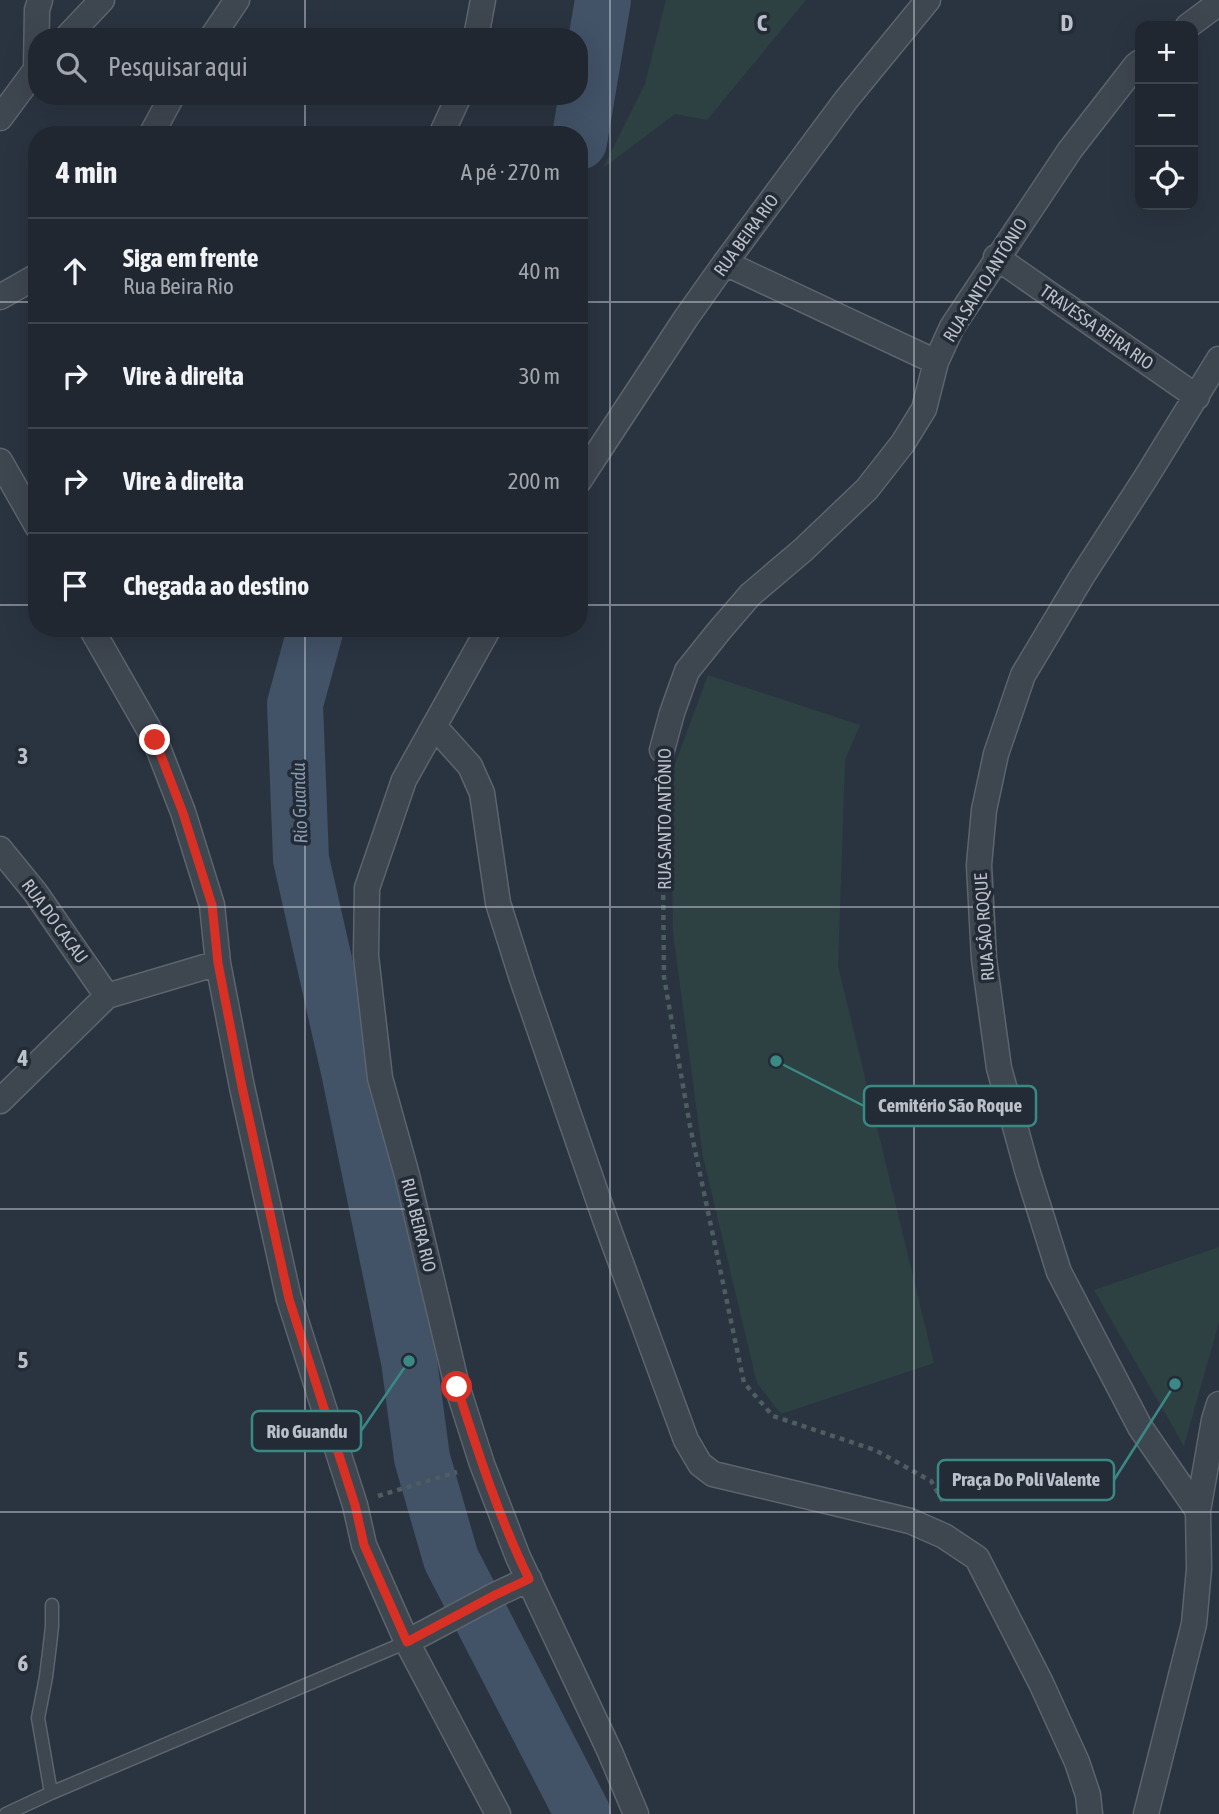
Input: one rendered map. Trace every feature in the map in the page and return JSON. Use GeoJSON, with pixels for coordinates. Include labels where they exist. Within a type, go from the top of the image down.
{"type":"FeatureCollection","features":[{"type":"Feature","properties":{"kind":"street"},"geometry":{"type":"LineString","coordinates":[[37,28],[40,0]]}},
{"type":"Feature","properties":{"kind":"street"},"geometry":{"type":"LineString","coordinates":[[76,28],[102,0]]}},
{"type":"Feature","properties":{"kind":"street"},"geometry":{"type":"LineString","coordinates":[[218,28],[237,0]]}},
{"type":"Feature","properties":{"kind":"street"},"geometry":{"type":"LineString","coordinates":[[478,28],[483,0]]}},
{"type":"Feature","properties":{"kind":"street","name":"RUA BEIRA RIO"},"geometry":{"type":"LineString","coordinates":[[588,467],[724,263],[846,100],[928,0]]}},
{"type":"Feature","properties":{"kind":"street"},"geometry":{"type":"LineString","coordinates":[[1195,21],[1219,3]]}},
{"type":"Feature","properties":{"kind":"street","name":"RUA SANTO ANTÔNIO"},"geometry":{"type":"LineString","coordinates":[[662,750],[687,671],[750,595],[803,550],[867,489],[903,443],[924,409],[936,362],[952,327],[1070,149],[1135,66]]}},
{"type":"Feature","properties":{"kind":"street"},"geometry":{"type":"LineString","coordinates":[[0,118],[28,80]]}},
{"type":"Feature","properties":{"kind":"street"},"geometry":{"type":"LineString","coordinates":[[156,126],[167,105]]}},
{"type":"Feature","properties":{"kind":"street"},"geometry":{"type":"LineString","coordinates":[[445,126],[456,105]]}},
{"type":"Feature","properties":{"kind":"street","name":"TRAVESSA BEIRA RIO"},"geometry":{"type":"LineString","coordinates":[[996,257],[1197,397]]}},
{"type":"Feature","properties":{"kind":"street"},"geometry":{"type":"LineString","coordinates":[[724,263],[936,362]]}},
{"type":"Feature","properties":{"kind":"street"},"geometry":{"type":"LineString","coordinates":[[0,297],[28,281]]}},
{"type":"Feature","properties":{"kind":"street","name":"RUA SÂO ROQUE"},"geometry":{"type":"LineString","coordinates":[[1198,1511],[1140,1427],[1059,1272],[999,1068],[984,960],[979,865],[984,810],[996,754],[1023,675],[1219,359]]}},
{"type":"Feature","properties":{"kind":"street"},"geometry":{"type":"LineString","coordinates":[[0,461],[28,510]]}},
{"type":"Feature","properties":{"kind":"street"},"geometry":{"type":"LineString","coordinates":[[96,637],[155,740],[183,813],[212,905],[218,963],[242,1087],[289,1299],[355,1505],[364,1545],[417,1637],[498,1814]]}},
{"type":"Feature","properties":{"kind":"street","name":"RUA BEIRA RIO"},"geometry":{"type":"LineString","coordinates":[[484,637],[404,780],[367,888],[366,956],[380,1078],[407,1175],[457,1387],[482,1464],[518,1557],[611,1752],[636,1814]]}},
{"type":"Feature","properties":{"kind":"street"},"geometry":{"type":"LineString","coordinates":[[434,726],[470,766],[482,793],[498,903],[523,982],[686,1440],[700,1464],[713,1474],[910,1521],[944,1535],[977,1558],[1041,1682],[1077,1762],[1088,1795],[1090,1814]]}},
{"type":"Feature","properties":{"kind":"street","name":"RUA DO CACAU"},"geometry":{"type":"LineString","coordinates":[[0,849],[35,892],[107,996]]}},
{"type":"Feature","properties":{"kind":"street"},"geometry":{"type":"LineString","coordinates":[[0,1101],[107,996],[218,963]]}},
{"type":"Feature","properties":{"kind":"street"},"geometry":{"type":"LineString","coordinates":[[1146,1814],[1209,1570],[1198,1511],[1219,1404]]}},
{"type":"Feature","properties":{"kind":"street"},"geometry":{"type":"LineString","coordinates":[[417,1637],[529,1579]]}},
{"type":"Feature","properties":{"kind":"lane"},"geometry":{"type":"LineString","coordinates":[[51,1793],[38,1718],[46,1677],[52,1605]]}},
{"type":"Feature","properties":{"kind":"lane"},"geometry":{"type":"LineString","coordinates":[[6,1814],[417,1637]]}},
{"type":"Feature","properties":{"kind":"path","name":"RUA SANTO ANTÔNIO"},"geometry":{"type":"LineString","coordinates":[[662,750],[664,977],[690,1126],[744,1383],[773,1416],[875,1450],[930,1481],[951,1514]]}},
{"type":"Feature","properties":{"kind":"path"},"geometry":{"type":"LineString","coordinates":[[376,1497],[437,1478]]}},
{"type":"Feature","properties":{"kind":"green space"},"geometry":{"type":"Polygon","coordinates":[[[666,0],[806,0],[707,120],[675,114],[603,168],[645,84],[666,0]]]}},
{"type":"Feature","properties":{"kind":"green space"},"geometry":{"type":"Polygon","coordinates":[[[708,675],[860,725],[845,760],[838,966],[934,1363],[781,1414],[757,1383],[703,1157],[673,933],[671,775],[708,675]]]}},
{"type":"Feature","properties":{"kind":"green space"},"geometry":{"type":"Polygon","coordinates":[[[1219,1247],[1219,1322],[1184,1446],[1094,1290],[1219,1247]]]}},
{"type":"Feature","properties":{"kind":"waterway","name":"Rio Guandu"},"geometry":{"type":"LineString","coordinates":[[588,89],[603,0]]}},
{"type":"Feature","properties":{"kind":"waterway","name":"Rio Guandu"},"geometry":{"type":"LineString","coordinates":[[582,126],[585,105]]}},
{"type":"Feature","properties":{"kind":"waterway","name":"Rio Guandu"},"geometry":{"type":"LineString","coordinates":[[314,637],[295,704],[301,859],[349,1071],[409,1361],[422,1458],[451,1559],[583,1814]]}},
{"type":"Feature","properties":{"kind":"place","name":"Cemitério São Roque"},"geometry":{"type":"Point","coordinates":[776,1061]}},
{"type":"Feature","properties":{"kind":"place","name":"Rio Guandu"},"geometry":{"type":"Point","coordinates":[409,1361]}},
{"type":"Feature","properties":{"kind":"place","name":"Praça Do Poli Valente"},"geometry":{"type":"Point","coordinates":[1175,1384]}},
{"type":"Feature","properties":{"kind":"route"},"geometry":{"type":"LineString","coordinates":[[155,740],[183,813],[212,905],[218,963],[242,1087],[289,1299],[355,1505],[364,1545],[407,1642],[529,1579],[482,1464],[457,1387]]}}]}
